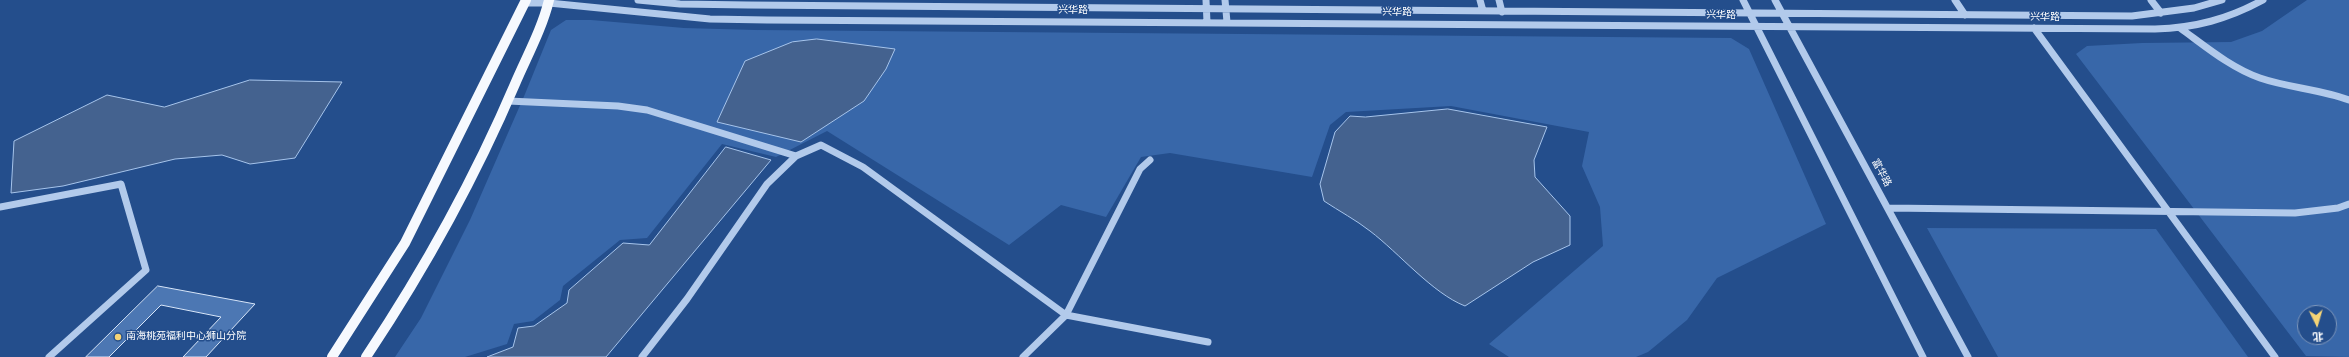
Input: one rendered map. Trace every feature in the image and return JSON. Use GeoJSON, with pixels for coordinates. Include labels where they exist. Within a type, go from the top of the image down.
{"type":"FeatureCollection","features":[{"type":"Feature","properties":{"kind":"main road"},"geometry":{"type":"LineString","coordinates":[[366,357],[400,307],[458,206],[508,101],[549,1]]}},
{"type":"Feature","properties":{"kind":"main road"},"geometry":{"type":"LineString","coordinates":[[332,357],[405,243],[526,2]]}},
{"type":"Feature","properties":{"kind":"street","name":"兴华路"},"geometry":{"type":"LineString","coordinates":[[638,0],[680,4],[748,6],[1206,7],[1502,12],[2132,16],[2161,13],[2222,0]]}},
{"type":"Feature","properties":{"kind":"street"},"geometry":{"type":"LineString","coordinates":[[1206,0],[1207,22]]}},
{"type":"Feature","properties":{"kind":"street"},"geometry":{"type":"LineString","coordinates":[[1225,0],[1227,22]]}},
{"type":"Feature","properties":{"kind":"street"},"geometry":{"type":"LineString","coordinates":[[1480,0],[1483,11]]}},
{"type":"Feature","properties":{"kind":"street"},"geometry":{"type":"LineString","coordinates":[[1499,0],[1502,12]]}},
{"type":"Feature","properties":{"kind":"street"},"geometry":{"type":"LineString","coordinates":[[1742,0],[1923,357]]}},
{"type":"Feature","properties":{"kind":"street","name":"富华路"},"geometry":{"type":"LineString","coordinates":[[1775,0],[1968,357]]}},
{"type":"Feature","properties":{"kind":"street"},"geometry":{"type":"LineString","coordinates":[[1955,0],[1965,15]]}},
{"type":"Feature","properties":{"kind":"street"},"geometry":{"type":"LineString","coordinates":[[2150,0],[2161,13]]}},
{"type":"Feature","properties":{"kind":"street","name":"兴华路"},"geometry":{"type":"LineString","coordinates":[[526,2],[549,1],[710,19],[2180,28],[2221,21],[2237,15],[2263,0]]}},
{"type":"Feature","properties":{"kind":"street"},"geometry":{"type":"LineString","coordinates":[[2034,28],[2276,357]]}},
{"type":"Feature","properties":{"kind":"street"},"geometry":{"type":"LineString","coordinates":[[2180,28],[2215,54],[2260,78],[2330,93],[2349,100]]}},
{"type":"Feature","properties":{"kind":"street"},"geometry":{"type":"LineString","coordinates":[[508,101],[618,106],[646,110],[796,156]]}},
{"type":"Feature","properties":{"kind":"street"},"geometry":{"type":"LineString","coordinates":[[642,357],[687,299],[767,184],[796,156],[821,145],[863,167],[1066,315],[1208,342]]}},
{"type":"Feature","properties":{"kind":"street"},"geometry":{"type":"LineString","coordinates":[[1023,357],[1066,315],[1140,169],[1150,160]]}},
{"type":"Feature","properties":{"kind":"street"},"geometry":{"type":"LineString","coordinates":[[0,207],[121,184],[146,270],[49,357]]}},
{"type":"Feature","properties":{"kind":"street"},"geometry":{"type":"LineString","coordinates":[[1888,208],[2296,213],[2338,208],[2349,204]]}},
{"type":"Feature","properties":{"kind":"shaded area"},"geometry":{"type":"Polygon","coordinates":[[[2307,0],[2349,0],[2349,357],[2306,356],[2298,345],[2337,345],[2337,305],[2297,305],[2297,344],[2076,54],[2087,46],[2142,43],[2231,42],[2262,31],[2307,0]]]}},
{"type":"Feature","properties":{"kind":"shaded area"},"geometry":{"type":"Polygon","coordinates":[[[566,20],[591,20],[684,28],[755,30],[1731,38],[1749,49],[1826,224],[1717,278],[1687,320],[1648,352],[1636,357],[1509,357],[1489,344],[1603,246],[1600,207],[1582,166],[1589,132],[1451,106],[1346,112],[1330,125],[1312,177],[1170,153],[1141,157],[1106,217],[1061,205],[1009,245],[827,131],[776,157],[722,144],[647,238],[620,240],[563,286],[560,300],[533,321],[514,324],[507,344],[465,357],[395,357],[421,318],[470,220],[551,30],[566,20]]]}},
{"type":"Feature","properties":{"kind":"shaded area"},"geometry":{"type":"Polygon","coordinates":[[[817,39],[895,49],[886,69],[864,101],[801,142],[717,122],[745,61],[792,42],[817,39]]]}},
{"type":"Feature","properties":{"kind":"shaded area"},"geometry":{"type":"Polygon","coordinates":[[[250,80],[342,82],[295,158],[250,164],[222,155],[175,159],[63,186],[11,193],[14,141],[107,95],[164,107],[250,80]]]}},
{"type":"Feature","properties":{"kind":"shaded area"},"geometry":{"type":"Polygon","coordinates":[[[1448,109],[1547,127],[1534,160],[1535,177],[1570,216],[1570,245],[1533,262],[1465,306],[1440,292],[1365,227],[1324,201],[1320,184],[1335,132],[1350,116],[1365,117],[1448,109]]]}},
{"type":"Feature","properties":{"kind":"shaded area"},"geometry":{"type":"Polygon","coordinates":[[[726,147],[771,160],[606,357],[487,357],[513,347],[518,328],[534,326],[567,303],[569,290],[623,243],[649,245],[726,147]]]}},
{"type":"Feature","properties":{"kind":"shaded area"},"geometry":{"type":"Polygon","coordinates":[[[1927,228],[2156,229],[2248,357],[1998,357],[1927,228]]]}},
{"type":"Feature","properties":{"kind":"building","name":"南海桃苑福利中心狮山分院"},"geometry":{"type":"Polygon","coordinates":[[[158,286],[255,304],[206,357],[183,357],[221,317],[161,305],[109,357],[86,357],[158,286]]]}},
{"type":"Feature","properties":{"kind":"place","name":"南海桃苑福利中心狮山分院"},"geometry":{"type":"Point","coordinates":[118,337]}}]}
